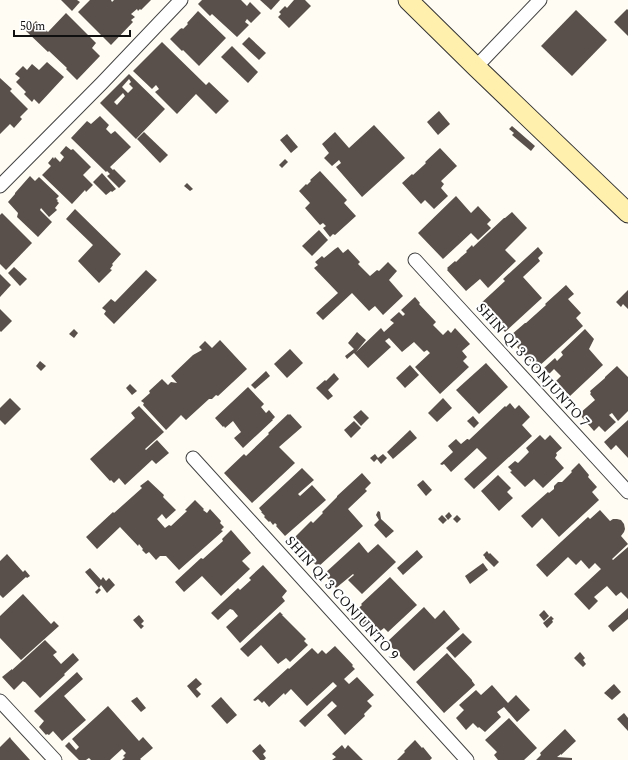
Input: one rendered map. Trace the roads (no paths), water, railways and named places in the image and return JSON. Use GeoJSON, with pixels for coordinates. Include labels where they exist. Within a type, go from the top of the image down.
{"type":"FeatureCollection","features":[{"type":"Feature","properties":{"kind":"street"},"geometry":{"type":"LineString","coordinates":[[0,186],[102,83],[181,0]]}},
{"type":"Feature","properties":{"kind":"street"},"geometry":{"type":"LineString","coordinates":[[408,0],[628,213]]}},
{"type":"Feature","properties":{"kind":"street"},"geometry":{"type":"LineString","coordinates":[[476,67],[540,0]]}},
{"type":"Feature","properties":{"kind":"street","name":"SHIN QI 3 CONJUNTO 7"},"geometry":{"type":"LineString","coordinates":[[415,260],[628,492]]}},
{"type":"Feature","properties":{"kind":"street","name":"SHIN QI 3 CONJUNTO 9"},"geometry":{"type":"LineString","coordinates":[[193,458],[467,760]]}},
{"type":"Feature","properties":{"kind":"street"},"geometry":{"type":"LineString","coordinates":[[0,701],[55,760]]}}]}
